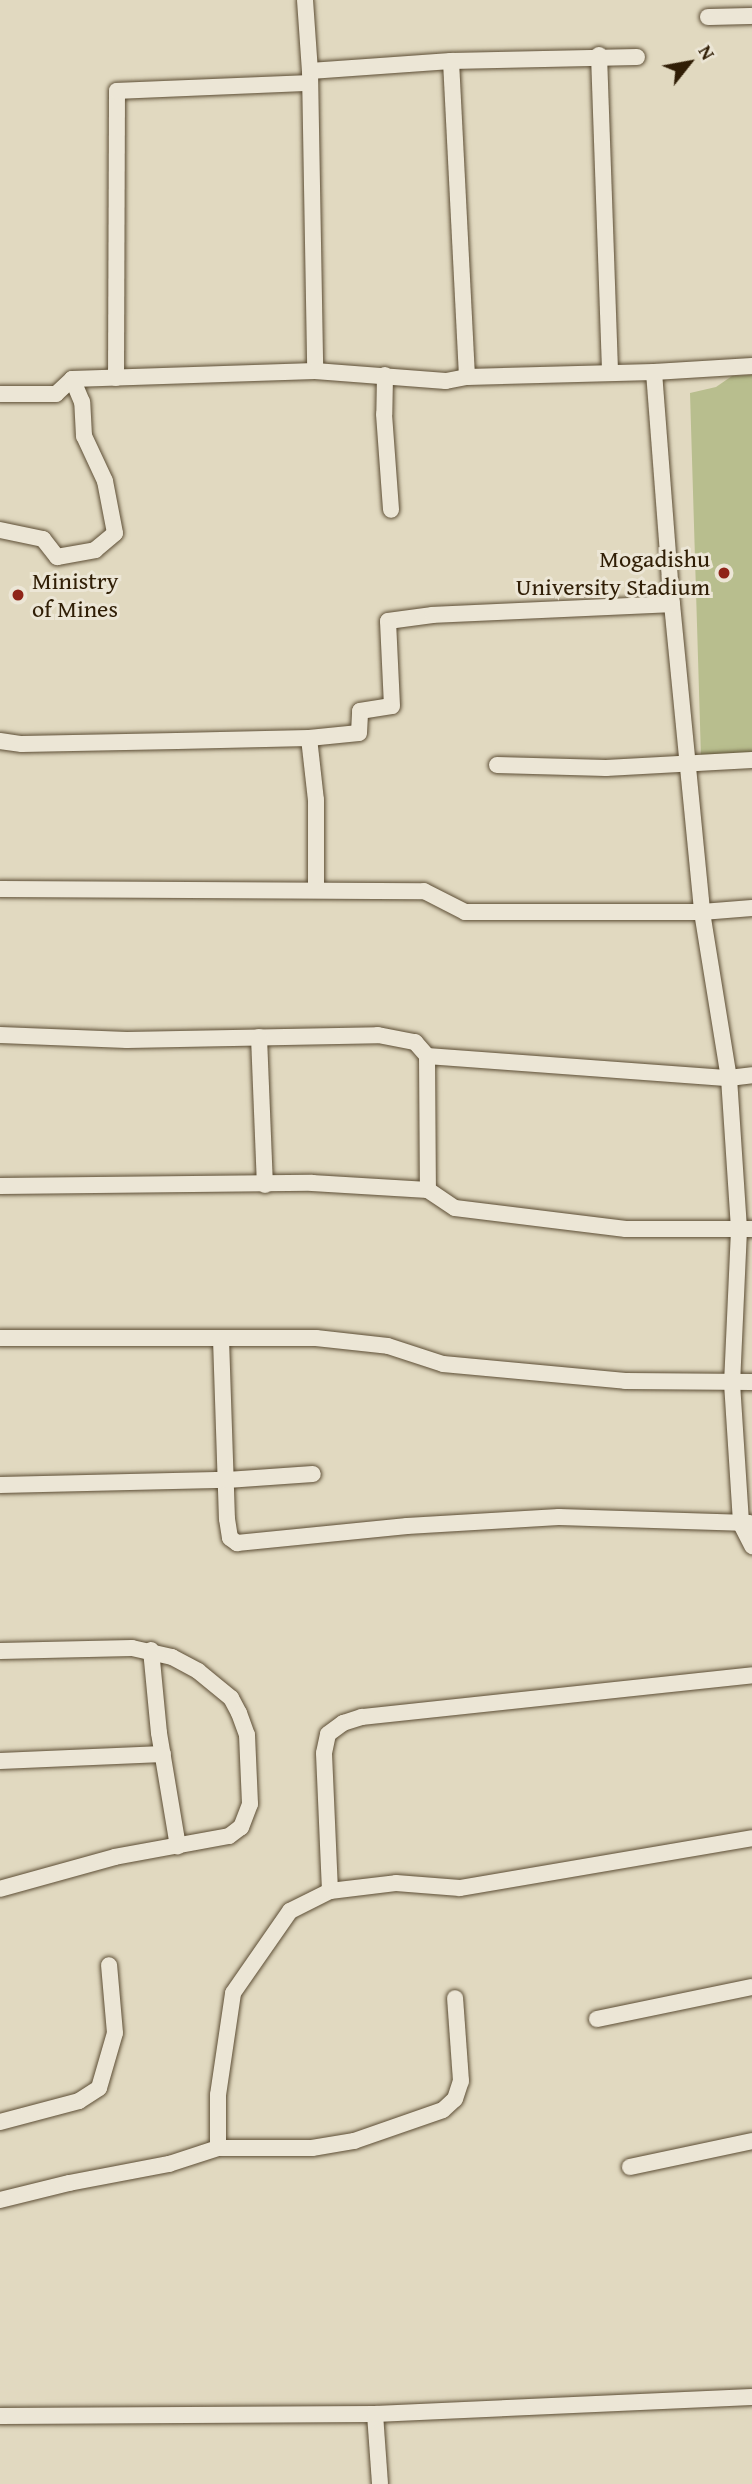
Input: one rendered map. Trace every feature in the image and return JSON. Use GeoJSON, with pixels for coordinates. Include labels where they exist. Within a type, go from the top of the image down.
{"type":"FeatureCollection","features":[{"type":"Feature","properties":{"kind":"street"},"geometry":{"type":"LineString","coordinates":[[305,0],[315,371]]}},
{"type":"Feature","properties":{"kind":"street"},"geometry":{"type":"LineString","coordinates":[[708,17],[752,16]]}},
{"type":"Feature","properties":{"kind":"street"},"geometry":{"type":"LineString","coordinates":[[116,378],[117,91],[309,77],[451,61],[599,55],[637,57]]}},
{"type":"Feature","properties":{"kind":"street"},"geometry":{"type":"LineString","coordinates":[[599,55],[610,372]]}},
{"type":"Feature","properties":{"kind":"street"},"geometry":{"type":"LineString","coordinates":[[451,61],[467,377]]}},
{"type":"Feature","properties":{"kind":"street"},"geometry":{"type":"LineString","coordinates":[[0,394],[56,394],[72,379],[315,371],[385,374],[446,381],[467,377],[654,372],[752,366]]}},
{"type":"Feature","properties":{"kind":"street"},"geometry":{"type":"LineString","coordinates":[[654,372],[672,604],[702,912],[729,1078],[746,1230],[732,1383],[747,1524],[752,1546]]}},
{"type":"Feature","properties":{"kind":"street"},"geometry":{"type":"LineString","coordinates":[[385,374],[384,414],[391,510]]}},
{"type":"Feature","properties":{"kind":"street"},"geometry":{"type":"LineString","coordinates":[[0,530],[43,539],[57,557],[95,550],[115,533],[105,481],[84,436],[82,402],[72,379]]}},
{"type":"Feature","properties":{"kind":"street"},"geometry":{"type":"LineString","coordinates":[[0,740],[23,744],[309,738],[359,733],[360,711],[393,706],[388,621],[433,615],[672,604]]}},
{"type":"Feature","properties":{"kind":"street"},"geometry":{"type":"LineString","coordinates":[[309,738],[316,800],[316,890]]}},
{"type":"Feature","properties":{"kind":"street"},"geometry":{"type":"LineString","coordinates":[[497,765],[606,768],[752,760]]}},
{"type":"Feature","properties":{"kind":"street"},"geometry":{"type":"LineString","coordinates":[[0,890],[424,891],[465,912],[702,912],[752,908]]}},
{"type":"Feature","properties":{"kind":"street"},"geometry":{"type":"LineString","coordinates":[[0,1035],[127,1040],[378,1035],[415,1042],[427,1056],[428,1190]]}},
{"type":"Feature","properties":{"kind":"street"},"geometry":{"type":"LineString","coordinates":[[259,1037],[265,1185]]}},
{"type":"Feature","properties":{"kind":"street"},"geometry":{"type":"LineString","coordinates":[[427,1056],[729,1078],[752,1075]]}},
{"type":"Feature","properties":{"kind":"street"},"geometry":{"type":"LineString","coordinates":[[0,1186],[312,1183],[428,1190],[455,1208],[467,1211],[488,1211],[626,1229],[746,1230]]}},
{"type":"Feature","properties":{"kind":"street"},"geometry":{"type":"LineString","coordinates":[[0,1338],[357,1340],[388,1346],[443,1364],[625,1381],[752,1382]]}},
{"type":"Feature","properties":{"kind":"street"},"geometry":{"type":"LineString","coordinates":[[221,1339],[227,1519],[230,1538],[237,1543],[407,1526],[559,1517],[747,1524]]}},
{"type":"Feature","properties":{"kind":"street"},"geometry":{"type":"LineString","coordinates":[[0,1485],[227,1480],[313,1474]]}},
{"type":"Feature","properties":{"kind":"street"},"geometry":{"type":"LineString","coordinates":[[0,1651],[151,1650],[198,1671],[230,1698],[247,1735],[250,1804],[242,1827],[229,1836],[115,1857],[0,1889]]}},
{"type":"Feature","properties":{"kind":"street"},"geometry":{"type":"LineString","coordinates":[[151,1650],[163,1754],[178,1846]]}},
{"type":"Feature","properties":{"kind":"street"},"geometry":{"type":"LineString","coordinates":[[330,1891],[324,1753],[328,1734],[343,1723],[362,1717],[752,1675]]}},
{"type":"Feature","properties":{"kind":"street"},"geometry":{"type":"LineString","coordinates":[[0,1761],[163,1754]]}},
{"type":"Feature","properties":{"kind":"street"},"geometry":{"type":"LineString","coordinates":[[218,2148],[218,2095],[233,1993],[290,1911],[330,1891],[396,1883],[460,1888],[752,1838]]}},
{"type":"Feature","properties":{"kind":"street"},"geometry":{"type":"LineString","coordinates":[[0,2122],[79,2101],[99,2088],[115,2033],[109,1965]]}},
{"type":"Feature","properties":{"kind":"street"},"geometry":{"type":"LineString","coordinates":[[597,2019],[752,1987]]}},
{"type":"Feature","properties":{"kind":"street"},"geometry":{"type":"LineString","coordinates":[[0,2200],[69,2183],[169,2164],[218,2148],[312,2148],[354,2141],[443,2110],[455,2099],[461,2081],[455,1998]]}},
{"type":"Feature","properties":{"kind":"street"},"geometry":{"type":"LineString","coordinates":[[630,2167],[752,2141]]}},
{"type":"Feature","properties":{"kind":"street"},"geometry":{"type":"LineString","coordinates":[[0,2416],[375,2414],[752,2397]]}},
{"type":"Feature","properties":{"kind":"street"},"geometry":{"type":"LineString","coordinates":[[375,2414],[380,2484]]}},
{"type":"Feature","properties":{"kind":"green space","name":"Mogadishu University Stadium"},"geometry":{"type":"Polygon","coordinates":[[[752,375],[752,754],[701,757],[690,393],[716,387],[732,376],[752,375]]]}},
{"type":"Feature","properties":{"kind":"place","name":"Mogadishu University Stadium"},"geometry":{"type":"Point","coordinates":[724,573]}},
{"type":"Feature","properties":{"kind":"place","name":"Ministry of Mines"},"geometry":{"type":"Point","coordinates":[18,595]}}]}
